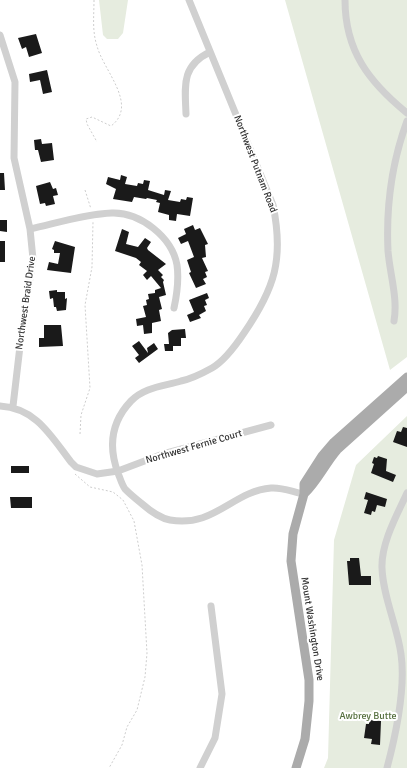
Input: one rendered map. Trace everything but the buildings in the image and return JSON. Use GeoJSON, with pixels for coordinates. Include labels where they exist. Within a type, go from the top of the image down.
{"type":"FeatureCollection","features":[{"type":"Feature","properties":{"kind":"main road","name":"Mount Washington Drive"},"geometry":{"type":"LineString","coordinates":[[296,768],[305,739],[309,701],[309,680],[291,561],[293,534],[304,494],[304,484],[322,456],[345,432],[407,377]]}},
{"type":"Feature","properties":{"kind":"main road","name":"Mount Washington Drive"},"geometry":{"type":"LineString","coordinates":[[304,494],[310,488],[327,461],[337,450],[407,387]]}},
{"type":"Feature","properties":{"kind":"street","name":"Northwest Putnam Road"},"geometry":{"type":"LineString","coordinates":[[189,0],[273,205],[278,235],[278,255],[274,277],[268,295],[236,345],[213,368],[182,381],[165,384],[145,392],[133,399],[122,412],[112,440],[112,454],[124,488],[149,510],[168,520],[184,521],[204,518],[263,489],[281,489],[304,494]]}},
{"type":"Feature","properties":{"kind":"street"},"geometry":{"type":"LineString","coordinates":[[345,0],[346,27],[351,43],[362,66],[374,83],[407,113]]}},
{"type":"Feature","properties":{"kind":"street","name":"Northwest Braid Drive"},"geometry":{"type":"LineString","coordinates":[[0,35],[15,82],[14,158],[30,229],[33,262],[22,329],[13,406]]}},
{"type":"Feature","properties":{"kind":"street"},"geometry":{"type":"LineString","coordinates":[[186,114],[185,82],[189,70],[200,57],[210,52]]}},
{"type":"Feature","properties":{"kind":"street"},"geometry":{"type":"LineString","coordinates":[[394,321],[396,309],[388,252],[388,218],[396,157],[407,121]]}},
{"type":"Feature","properties":{"kind":"street"},"geometry":{"type":"LineString","coordinates":[[30,229],[112,213],[134,217],[148,224],[163,238],[174,257],[178,284],[174,308]]}},
{"type":"Feature","properties":{"kind":"street"},"geometry":{"type":"LineString","coordinates":[[0,406],[13,406]]}},
{"type":"Feature","properties":{"kind":"street","name":"Northwest Fernie Court"},"geometry":{"type":"LineString","coordinates":[[13,406],[27,413],[43,425],[76,467],[97,474],[118,471],[163,454],[271,425]]}},
{"type":"Feature","properties":{"kind":"street"},"geometry":{"type":"LineString","coordinates":[[387,768],[397,718],[402,676],[401,654],[382,568],[388,541],[407,494]]}},
{"type":"Feature","properties":{"kind":"street"},"geometry":{"type":"LineString","coordinates":[[200,768],[215,738],[222,694],[211,606]]}},
{"type":"Feature","properties":{"kind":"path"},"geometry":{"type":"LineString","coordinates":[[94,0],[94,31],[97,46],[105,66],[119,91],[122,104],[119,119],[111,126],[92,117],[86,119],[87,124],[97,142]]}},
{"type":"Feature","properties":{"kind":"path"},"geometry":{"type":"LineString","coordinates":[[85,190],[92,213]]}},
{"type":"Feature","properties":{"kind":"path"},"geometry":{"type":"LineString","coordinates":[[80,434],[81,415],[90,388],[85,305],[92,267],[93,219]]}},
{"type":"Feature","properties":{"kind":"path"},"geometry":{"type":"LineString","coordinates":[[74,474],[90,487],[112,492],[123,500],[134,521],[142,565],[148,653],[146,677],[136,710],[127,727],[122,745],[109,768]]}},
{"type":"Feature","properties":{"kind":"green space"},"geometry":{"type":"Polygon","coordinates":[[[99,0],[128,0],[123,33],[118,39],[107,39],[103,35],[99,0]]]}},
{"type":"Feature","properties":{"kind":"green space"},"geometry":{"type":"Polygon","coordinates":[[[285,0],[407,0],[407,357],[390,370],[285,0]]]}},
{"type":"Feature","properties":{"kind":"green space","name":"Awbrey Butte"},"geometry":{"type":"Polygon","coordinates":[[[407,416],[407,768],[324,768],[328,758],[334,540],[356,465],[407,416]]]}}]}
